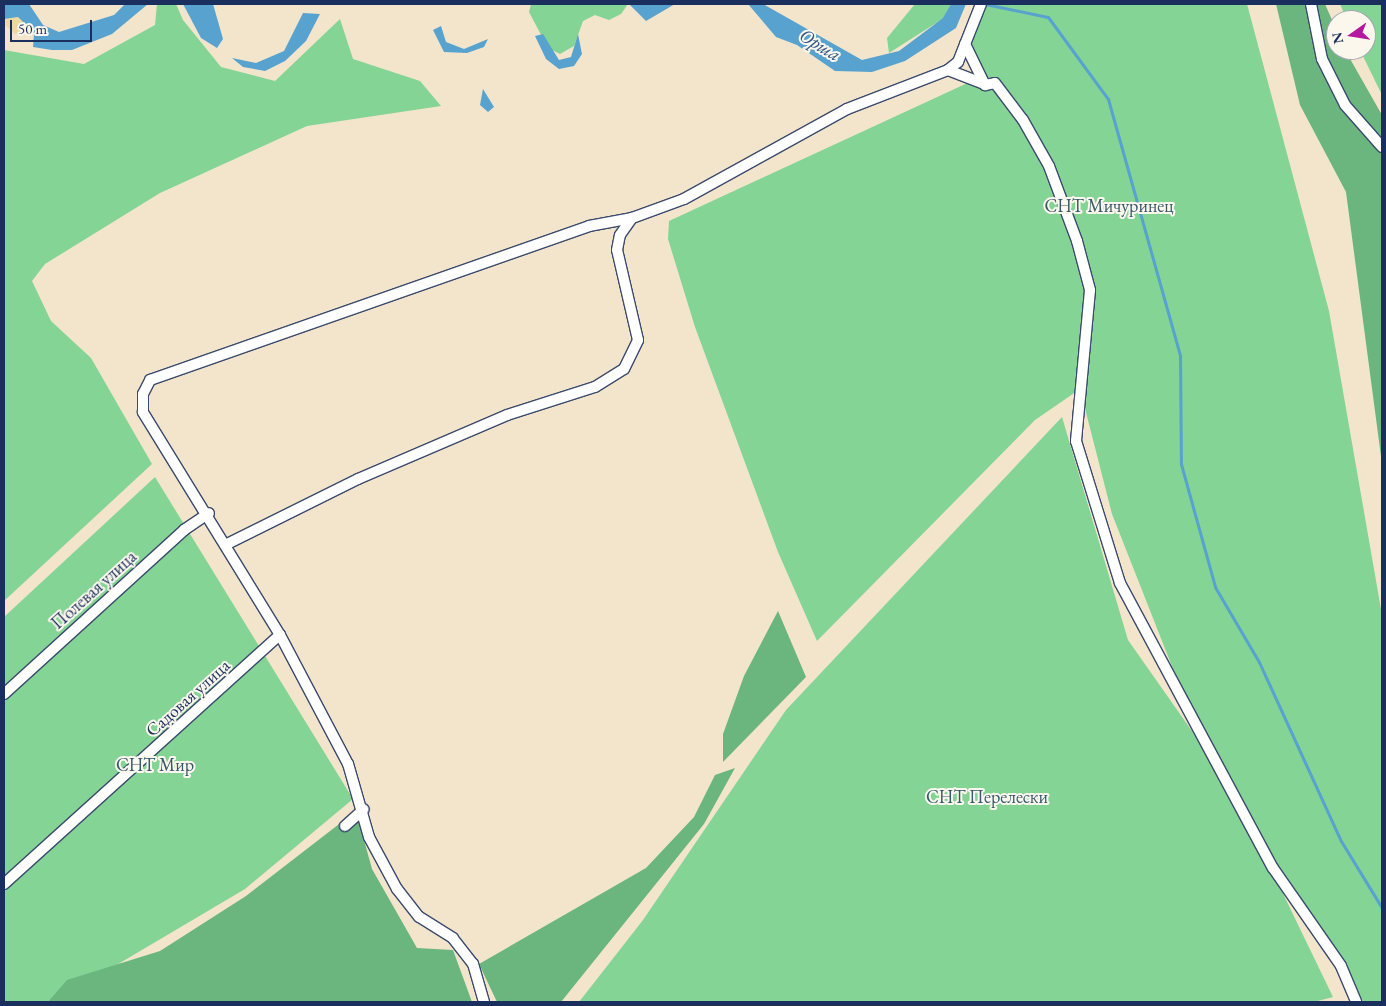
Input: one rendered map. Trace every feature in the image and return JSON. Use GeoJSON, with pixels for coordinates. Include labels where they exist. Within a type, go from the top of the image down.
{"type":"FeatureCollection","features":[{"type":"Feature","properties":{"kind":"street"},"geometry":{"type":"LineString","coordinates":[[484,1002],[473,964],[458,945],[419,917],[397,889],[369,837],[364,809],[348,764],[280,635],[209,513],[143,412],[143,394],[150,380],[589,226],[632,218],[684,199],[846,109],[948,70],[958,62],[981,4]]}},
{"type":"Feature","properties":{"kind":"street"},"geometry":{"type":"LineString","coordinates":[[1311,4],[1322,59],[1346,105],[1382,146]]}},
{"type":"Feature","properties":{"kind":"street"},"geometry":{"type":"LineString","coordinates":[[965,44],[984,84]]}},
{"type":"Feature","properties":{"kind":"street"},"geometry":{"type":"LineString","coordinates":[[948,70],[984,84],[995,83],[1023,120],[1049,166],[1077,241],[1090,290],[1076,441],[1120,583],[1273,868],[1341,966],[1356,1002]]}},
{"type":"Feature","properties":{"kind":"street"},"geometry":{"type":"LineString","coordinates":[[226,544],[358,479],[507,415],[595,387],[624,369],[638,340],[617,250],[620,235],[632,218]]}},
{"type":"Feature","properties":{"kind":"street","name":"Полевая улица"},"geometry":{"type":"LineString","coordinates":[[4,694],[184,530],[209,513]]}},
{"type":"Feature","properties":{"kind":"street","name":"Садовая улица"},"geometry":{"type":"LineString","coordinates":[[4,884],[280,635]]}},
{"type":"Feature","properties":{"kind":"street"},"geometry":{"type":"LineString","coordinates":[[345,826],[364,809]]}},
{"type":"Feature","properties":{"kind":"green space"},"geometry":{"type":"Polygon","coordinates":[[[157,4],[176,4],[183,20],[221,67],[275,81],[340,19],[353,59],[420,81],[441,106],[307,126],[160,193],[45,264],[32,281],[51,321],[91,358],[152,464],[4,601],[4,50],[84,64],[155,25],[157,4]]]}},
{"type":"Feature","properties":{"kind":"green space"},"geometry":{"type":"Polygon","coordinates":[[[531,4],[628,4],[621,14],[609,20],[595,15],[583,21],[574,46],[560,54],[548,48],[529,12],[531,4]]]}},
{"type":"Feature","properties":{"kind":"green space"},"geometry":{"type":"Polygon","coordinates":[[[915,4],[951,4],[944,18],[889,53],[887,38],[915,4]]]}},
{"type":"Feature","properties":{"kind":"green space","name":"СНТ Мичуринец"},"geometry":{"type":"Polygon","coordinates":[[[986,4],[1247,4],[1329,311],[1382,615],[1382,1002],[1363,1002],[1345,962],[1278,870],[1173,669],[1112,514],[1080,389],[1035,420],[817,641],[778,552],[695,327],[668,239],[669,221],[974,80],[966,29],[986,4]]]}},
{"type":"Feature","properties":{"kind":"green space"},"geometry":{"type":"Polygon","coordinates":[[[1276,4],[1325,4],[1328,10],[1326,10],[1326,60],[1351,60],[1382,115],[1382,464],[1346,192],[1300,105],[1276,4]]]}},
{"type":"Feature","properties":{"kind":"green space"},"geometry":{"type":"Polygon","coordinates":[[[1340,4],[1382,4],[1382,95],[1365,60],[1376,60],[1376,10],[1343,10],[1340,4]]]}},
{"type":"Feature","properties":{"kind":"green space","name":"СНТ Перелески"},"geometry":{"type":"Polygon","coordinates":[[[1062,417],[1128,640],[1232,788],[1333,997],[1314,1002],[579,1002],[643,920],[786,710],[1062,417]]]}},
{"type":"Feature","properties":{"kind":"green space","name":"СНТ Мир"},"geometry":{"type":"Polygon","coordinates":[[[155,477],[353,799],[245,889],[54,1002],[4,1002],[4,617],[155,477]]]}},
{"type":"Feature","properties":{"kind":"green space"},"geometry":{"type":"Polygon","coordinates":[[[778,611],[806,677],[723,762],[723,734],[744,676],[778,611]]]}},
{"type":"Feature","properties":{"kind":"green space"},"geometry":{"type":"Polygon","coordinates":[[[735,768],[704,824],[561,1002],[497,1002],[479,964],[646,868],[694,817],[715,775],[735,768]]]}},
{"type":"Feature","properties":{"kind":"green space"},"geometry":{"type":"Polygon","coordinates":[[[356,811],[372,869],[417,948],[453,950],[472,1002],[48,1002],[67,980],[160,951],[246,896],[356,811]]]}},
{"type":"Feature","properties":{"kind":"sand"},"geometry":{"type":"Polygon","coordinates":[[[18,17],[34,33],[15,34],[4,24],[4,19],[18,17]]]}},
{"type":"Feature","properties":{"kind":"water"},"geometry":{"type":"Polygon","coordinates":[[[4,4],[29,4],[43,25],[59,32],[114,15],[125,4],[148,4],[112,34],[72,50],[52,50],[33,47],[34,33],[18,17],[4,19],[4,4]]]}},
{"type":"Feature","properties":{"kind":"water"},"geometry":{"type":"Polygon","coordinates":[[[183,4],[213,4],[223,39],[217,48],[201,38],[183,4]]]}},
{"type":"Feature","properties":{"kind":"water"},"geometry":{"type":"Polygon","coordinates":[[[629,4],[651,5],[675,4],[646,21],[629,4]]]}},
{"type":"Feature","properties":{"kind":"water","name":"Орша"},"geometry":{"type":"Polygon","coordinates":[[[748,4],[763,4],[862,60],[899,51],[943,18],[951,4],[966,4],[956,28],[905,61],[872,72],[835,71],[797,45],[776,37],[748,4]]]}},
{"type":"Feature","properties":{"kind":"water"},"geometry":{"type":"Polygon","coordinates":[[[303,13],[320,14],[306,41],[285,61],[265,71],[243,67],[232,58],[256,63],[284,51],[303,13]]]}},
{"type":"Feature","properties":{"kind":"water"},"geometry":{"type":"Polygon","coordinates":[[[441,26],[446,42],[464,49],[488,39],[484,47],[467,53],[444,52],[433,30],[441,26]]]}},
{"type":"Feature","properties":{"kind":"water"},"geometry":{"type":"Polygon","coordinates":[[[543,34],[559,60],[571,57],[578,34],[582,54],[574,66],[559,69],[546,59],[535,36],[543,34]]]}},
{"type":"Feature","properties":{"kind":"water"},"geometry":{"type":"Polygon","coordinates":[[[483,89],[494,107],[488,112],[480,105],[483,89]]]}},
{"type":"Feature","properties":{"kind":"waterway"},"geometry":{"type":"LineString","coordinates":[[985,4],[1048,17],[1108,99],[1180,356],[1181,464],[1215,587],[1259,662],[1341,841],[1382,908]]}}]}
